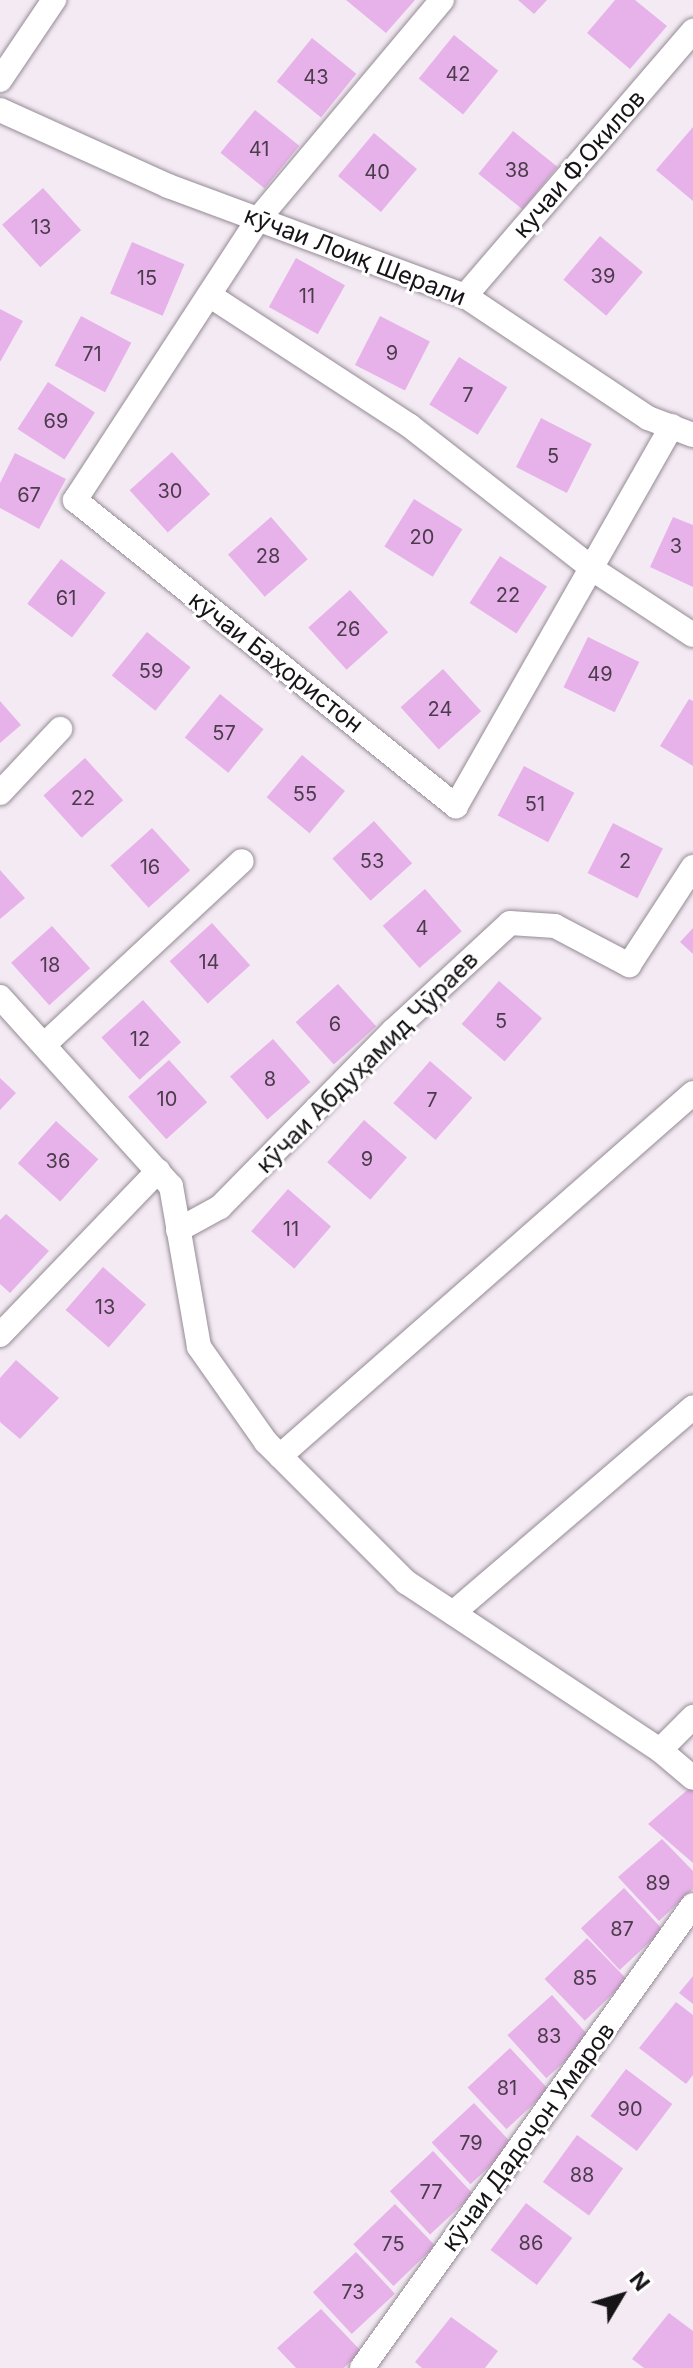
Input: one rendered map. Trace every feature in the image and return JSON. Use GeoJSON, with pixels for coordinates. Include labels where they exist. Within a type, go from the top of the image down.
{"type":"FeatureCollection","features":[{"type":"Feature","properties":{"kind":"street"},"geometry":{"type":"LineString","coordinates":[[0,80],[54,0]]}},
{"type":"Feature","properties":{"kind":"street","name":"кӯчаи Баҳористон"},"geometry":{"type":"LineString","coordinates":[[442,0],[259,218],[75,500],[456,806],[594,570],[682,430]]}},
{"type":"Feature","properties":{"kind":"street","name":"кучаи Ф.Окилов"},"geometry":{"type":"LineString","coordinates":[[465,296],[693,31]]}},
{"type":"Feature","properties":{"kind":"street","name":"кӯчаи Лоиқ Шерали"},"geometry":{"type":"LineString","coordinates":[[3,118],[168,186],[465,296],[648,418],[682,430]]}},
{"type":"Feature","properties":{"kind":"street"},"geometry":{"type":"LineString","coordinates":[[209,295],[410,426],[594,570],[693,635]]}},
{"type":"Feature","properties":{"kind":"street"},"geometry":{"type":"LineString","coordinates":[[0,793],[60,729]]}},
{"type":"Feature","properties":{"kind":"street"},"geometry":{"type":"LineString","coordinates":[[46,1043],[242,861]]}},
{"type":"Feature","properties":{"kind":"street","name":"кӯчаи Абдуҳамид Ҷӯраев"},"geometry":{"type":"LineString","coordinates":[[178,1230],[220,1207],[393,1031],[510,923],[555,926],[629,965],[693,867]]}},
{"type":"Feature","properties":{"kind":"street"},"geometry":{"type":"LineString","coordinates":[[0,997],[46,1043],[171,1186],[199,1347],[280,1456],[406,1582],[660,1750],[693,1778]]}},
{"type":"Feature","properties":{"kind":"street"},"geometry":{"type":"LineString","coordinates":[[280,1456],[693,1093]]}},
{"type":"Feature","properties":{"kind":"street"},"geometry":{"type":"LineString","coordinates":[[0,1335],[158,1171]]}},
{"type":"Feature","properties":{"kind":"street"},"geometry":{"type":"LineString","coordinates":[[453,1613],[693,1407]]}},
{"type":"Feature","properties":{"kind":"street"},"geometry":{"type":"LineString","coordinates":[[660,1750],[693,1717]]}},
{"type":"Feature","properties":{"kind":"street","name":"кӯчаи Дадоҷон Умаров"},"geometry":{"type":"LineString","coordinates":[[362,2368],[693,1905]]}},
{"type":"Feature","properties":{"kind":"building"},"geometry":{"type":"Polygon","coordinates":[[[346,0],[415,0],[386,33],[346,0]]]}},
{"type":"Feature","properties":{"kind":"building"},"geometry":{"type":"Polygon","coordinates":[[[518,0],[547,0],[534,14],[518,0]]]}},
{"type":"Feature","properties":{"kind":"building"},"geometry":{"type":"Polygon","coordinates":[[[615,0],[635,0],[667,26],[630,69],[587,33],[615,0]]]}},
{"type":"Feature","properties":{"kind":"building"},"geometry":{"type":"Polygon","coordinates":[[[454,35],[498,71],[463,114],[419,79],[454,35]]]}},
{"type":"Feature","properties":{"kind":"building"},"geometry":{"type":"Polygon","coordinates":[[[312,38],[356,74],[321,117],[277,82],[312,38]]]}},
{"type":"Feature","properties":{"kind":"building"},"geometry":{"type":"Polygon","coordinates":[[[255,110],[299,146],[265,189],[220,153],[255,110]]]}},
{"type":"Feature","properties":{"kind":"building"},"geometry":{"type":"Polygon","coordinates":[[[693,127],[693,201],[656,170],[693,127]]]}},
{"type":"Feature","properties":{"kind":"building"},"geometry":{"type":"Polygon","coordinates":[[[513,131],[557,167],[523,210],[478,174],[513,131]]]}},
{"type":"Feature","properties":{"kind":"building"},"geometry":{"type":"Polygon","coordinates":[[[374,133],[417,169],[381,212],[338,176],[374,133]]]}},
{"type":"Feature","properties":{"kind":"building"},"geometry":{"type":"Polygon","coordinates":[[[43,188],[81,230],[40,267],[2,225],[43,188]]]}},
{"type":"Feature","properties":{"kind":"building"},"geometry":{"type":"Polygon","coordinates":[[[600,236],[643,272],[606,316],[563,280],[600,236]]]}},
{"type":"Feature","properties":{"kind":"building"},"geometry":{"type":"Polygon","coordinates":[[[132,242],[184,264],[163,316],[110,294],[132,242]]]}},
{"type":"Feature","properties":{"kind":"building"},"geometry":{"type":"Polygon","coordinates":[[[296,258],[345,285],[318,334],[269,307],[296,258]]]}},
{"type":"Feature","properties":{"kind":"building"},"geometry":{"type":"Polygon","coordinates":[[[0,309],[23,321],[0,362],[0,309]]]}},
{"type":"Feature","properties":{"kind":"building"},"geometry":{"type":"Polygon","coordinates":[[[81,316],[131,343],[105,392],[55,365],[81,316]]]}},
{"type":"Feature","properties":{"kind":"building"},"geometry":{"type":"Polygon","coordinates":[[[380,316],[430,341],[405,390],[355,365],[380,316]]]}},
{"type":"Feature","properties":{"kind":"building"},"geometry":{"type":"Polygon","coordinates":[[[459,357],[507,387],[478,435],[429,404],[459,357]]]}},
{"type":"Feature","properties":{"kind":"building"},"geometry":{"type":"Polygon","coordinates":[[[48,382],[95,412],[64,459],[18,429],[48,382]]]}},
{"type":"Feature","properties":{"kind":"building"},"geometry":{"type":"Polygon","coordinates":[[[541,418],[592,444],[567,493],[516,467],[541,418]]]}},
{"type":"Feature","properties":{"kind":"building"},"geometry":{"type":"Polygon","coordinates":[[[172,452],[210,494],[168,532],[130,490],[172,452]]]}},
{"type":"Feature","properties":{"kind":"building"},"geometry":{"type":"Polygon","coordinates":[[[15,453],[66,479],[39,529],[0,508],[0,483],[15,453]]]}},
{"type":"Feature","properties":{"kind":"building"},"geometry":{"type":"Polygon","coordinates":[[[414,499],[462,529],[433,577],[384,546],[414,499]]]}},
{"type":"Feature","properties":{"kind":"building"},"geometry":{"type":"Polygon","coordinates":[[[271,517],[308,559],[265,597],[228,554],[271,517]]]}},
{"type":"Feature","properties":{"kind":"building"},"geometry":{"type":"Polygon","coordinates":[[[673,517],[693,525],[693,587],[650,567],[673,517]]]}},
{"type":"Feature","properties":{"kind":"building"},"geometry":{"type":"Polygon","coordinates":[[[500,556],[547,586],[516,633],[470,603],[500,556]]]}},
{"type":"Feature","properties":{"kind":"building"},"geometry":{"type":"Polygon","coordinates":[[[61,559],[106,593],[72,637],[27,604],[61,559]]]}},
{"type":"Feature","properties":{"kind":"building"},"geometry":{"type":"Polygon","coordinates":[[[350,590],[388,632],[347,670],[308,627],[350,590]]]}},
{"type":"Feature","properties":{"kind":"building"},"geometry":{"type":"Polygon","coordinates":[[[147,632],[191,667],[155,711],[112,676],[147,632]]]}},
{"type":"Feature","properties":{"kind":"building"},"geometry":{"type":"Polygon","coordinates":[[[588,637],[639,662],[615,712],[563,687],[588,637]]]}},
{"type":"Feature","properties":{"kind":"building"},"geometry":{"type":"Polygon","coordinates":[[[443,669],[481,711],[439,749],[401,707],[443,669]]]}},
{"type":"Feature","properties":{"kind":"building"},"geometry":{"type":"Polygon","coordinates":[[[220,694],[264,729],[228,773],[185,738],[220,694]]]}},
{"type":"Feature","properties":{"kind":"building"},"geometry":{"type":"Polygon","coordinates":[[[689,699],[693,701],[693,766],[660,746],[689,699]]]}},
{"type":"Feature","properties":{"kind":"building"},"geometry":{"type":"Polygon","coordinates":[[[0,701],[21,725],[0,743],[0,701]]]}},
{"type":"Feature","properties":{"kind":"building"},"geometry":{"type":"Polygon","coordinates":[[[302,755],[345,791],[310,833],[267,797],[302,755]]]}},
{"type":"Feature","properties":{"kind":"building"},"geometry":{"type":"Polygon","coordinates":[[[85,758],[123,800],[82,838],[43,795],[85,758]]]}},
{"type":"Feature","properties":{"kind":"building"},"geometry":{"type":"Polygon","coordinates":[[[524,766],[574,793],[548,842],[498,815],[524,766]]]}},
{"type":"Feature","properties":{"kind":"building"},"geometry":{"type":"Polygon","coordinates":[[[374,821],[412,863],[371,901],[332,858],[374,821]]]}},
{"type":"Feature","properties":{"kind":"building"},"geometry":{"type":"Polygon","coordinates":[[[613,823],[663,848],[637,898],[588,873],[613,823]]]}},
{"type":"Feature","properties":{"kind":"building"},"geometry":{"type":"Polygon","coordinates":[[[152,828],[190,870],[149,908],[110,865],[152,828]]]}},
{"type":"Feature","properties":{"kind":"building"},"geometry":{"type":"Polygon","coordinates":[[[0,870],[25,898],[0,919],[0,870]]]}},
{"type":"Feature","properties":{"kind":"building"},"geometry":{"type":"Polygon","coordinates":[[[425,889],[462,931],[419,968],[383,926],[425,889]]]}},
{"type":"Feature","properties":{"kind":"building"},"geometry":{"type":"Polygon","coordinates":[[[212,923],[250,965],[208,1003],[170,961],[212,923]]]}},
{"type":"Feature","properties":{"kind":"building"},"geometry":{"type":"Polygon","coordinates":[[[52,926],[90,968],[49,1005],[11,963],[52,926]]]}},
{"type":"Feature","properties":{"kind":"building"},"geometry":{"type":"Polygon","coordinates":[[[693,928],[693,954],[680,942],[693,928]]]}},
{"type":"Feature","properties":{"kind":"building"},"geometry":{"type":"Polygon","coordinates":[[[499,981],[542,1018],[505,1061],[462,1024],[499,981]]]}},
{"type":"Feature","properties":{"kind":"building"},"geometry":{"type":"Polygon","coordinates":[[[338,984],[376,1026],[334,1064],[296,1022],[338,984]]]}},
{"type":"Feature","properties":{"kind":"building"},"geometry":{"type":"Polygon","coordinates":[[[143,1000],[181,1042],[140,1080],[101,1037],[143,1000]]]}},
{"type":"Feature","properties":{"kind":"building"},"geometry":{"type":"Polygon","coordinates":[[[273,1039],[310,1082],[267,1119],[230,1076],[273,1039]]]}},
{"type":"Feature","properties":{"kind":"building"},"geometry":{"type":"Polygon","coordinates":[[[169,1060],[207,1102],[166,1139],[128,1097],[169,1060]]]}},
{"type":"Feature","properties":{"kind":"building"},"geometry":{"type":"Polygon","coordinates":[[[430,1061],[472,1098],[436,1140],[393,1103],[430,1061]]]}},
{"type":"Feature","properties":{"kind":"building"},"geometry":{"type":"Polygon","coordinates":[[[0,1078],[16,1093],[0,1110],[0,1078]]]}},
{"type":"Feature","properties":{"kind":"building"},"geometry":{"type":"Polygon","coordinates":[[[364,1120],[407,1157],[370,1200],[327,1162],[364,1120]]]}},
{"type":"Feature","properties":{"kind":"building"},"geometry":{"type":"Polygon","coordinates":[[[56,1121],[98,1159],[60,1201],[18,1163],[56,1121]]]}},
{"type":"Feature","properties":{"kind":"building"},"geometry":{"type":"Polygon","coordinates":[[[288,1189],[331,1226],[294,1269],[251,1231],[288,1189]]]}},
{"type":"Feature","properties":{"kind":"building"},"geometry":{"type":"Polygon","coordinates":[[[6,1214],[49,1251],[10,1293],[0,1284],[0,1220],[6,1214]]]}},
{"type":"Feature","properties":{"kind":"building"},"geometry":{"type":"Polygon","coordinates":[[[103,1267],[146,1304],[109,1347],[66,1310],[103,1267]]]}},
{"type":"Feature","properties":{"kind":"building"},"geometry":{"type":"Polygon","coordinates":[[[16,1360],[59,1398],[20,1439],[0,1422],[0,1378],[16,1360]]]}},
{"type":"Feature","properties":{"kind":"building"},"geometry":{"type":"Polygon","coordinates":[[[693,1785],[693,1863],[648,1824],[693,1785]]]}},
{"type":"Feature","properties":{"kind":"building"},"geometry":{"type":"Polygon","coordinates":[[[662,1839],[693,1871],[693,1889],[659,1921],[618,1877],[662,1839]]]}},
{"type":"Feature","properties":{"kind":"building"},"geometry":{"type":"Polygon","coordinates":[[[624,1888],[663,1930],[620,1970],[581,1928],[624,1888]]]}},
{"type":"Feature","properties":{"kind":"building"},"geometry":{"type":"Polygon","coordinates":[[[587,1938],[627,1980],[585,2021],[545,1979],[587,1938]]]}},
{"type":"Feature","properties":{"kind":"building"},"geometry":{"type":"Polygon","coordinates":[[[693,1976],[693,2004],[679,1993],[693,1976]]]}},
{"type":"Feature","properties":{"kind":"building"},"geometry":{"type":"Polygon","coordinates":[[[552,1995],[591,2038],[546,2078],[507,2035],[552,1995]]]}},
{"type":"Feature","properties":{"kind":"building"},"geometry":{"type":"Polygon","coordinates":[[[676,2002],[693,2015],[693,2075],[686,2084],[639,2048],[676,2002]]]}},
{"type":"Feature","properties":{"kind":"building"},"geometry":{"type":"Polygon","coordinates":[[[510,2048],[549,2090],[506,2129],[468,2088],[510,2048]]]}},
{"type":"Feature","properties":{"kind":"building"},"geometry":{"type":"Polygon","coordinates":[[[626,2069],[672,2104],[637,2151],[590,2116],[626,2069]]]}},
{"type":"Feature","properties":{"kind":"building"},"geometry":{"type":"Polygon","coordinates":[[[474,2103],[513,2145],[470,2184],[432,2143],[474,2103]]]}},
{"type":"Feature","properties":{"kind":"building"},"geometry":{"type":"Polygon","coordinates":[[[577,2135],[623,2169],[589,2215],[543,2182],[577,2135]]]}},
{"type":"Feature","properties":{"kind":"building"},"geometry":{"type":"Polygon","coordinates":[[[433,2151],[473,2194],[430,2234],[390,2191],[433,2151]]]}},
{"type":"Feature","properties":{"kind":"building"},"geometry":{"type":"Polygon","coordinates":[[[526,2203],[572,2238],[537,2285],[490,2250],[526,2203]]]}},
{"type":"Feature","properties":{"kind":"building"},"geometry":{"type":"Polygon","coordinates":[[[395,2204],[435,2246],[394,2286],[353,2244],[395,2204]]]}},
{"type":"Feature","properties":{"kind":"building"},"geometry":{"type":"Polygon","coordinates":[[[356,2252],[395,2294],[352,2334],[313,2292],[356,2252]]]}},
{"type":"Feature","properties":{"kind":"building"},"geometry":{"type":"Polygon","coordinates":[[[321,2309],[361,2351],[344,2368],[296,2368],[277,2348],[321,2309]]]}},
{"type":"Feature","properties":{"kind":"building"},"geometry":{"type":"Polygon","coordinates":[[[669,2313],[693,2331],[693,2368],[644,2368],[632,2359],[669,2313]]]}},
{"type":"Feature","properties":{"kind":"building"},"geometry":{"type":"Polygon","coordinates":[[[451,2317],[498,2351],[485,2368],[422,2368],[415,2362],[451,2317]]]}}]}
